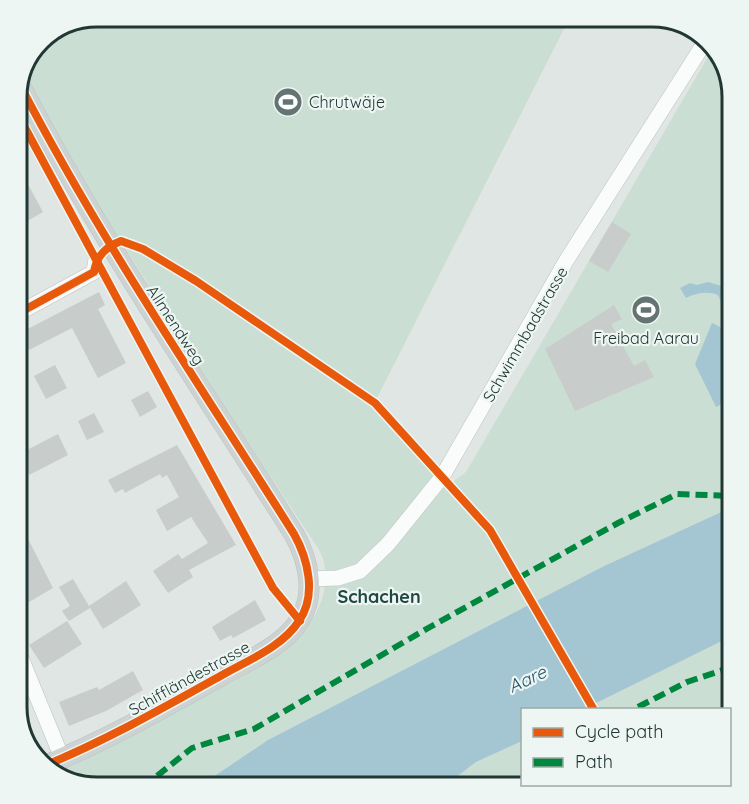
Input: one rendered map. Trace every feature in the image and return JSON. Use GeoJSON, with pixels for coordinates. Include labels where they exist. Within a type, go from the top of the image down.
{"type":"FeatureCollection","features":[{"type":"Feature","properties":{"kind":"main road","name":"Allmendweg"},"geometry":{"type":"LineString","coordinates":[[27,98],[59,160],[117,258],[294,534],[303,550],[309,579]]}},
{"type":"Feature","properties":{"kind":"main road","name":"Schiffländestrasse"},"geometry":{"type":"LineString","coordinates":[[53,762],[153,714],[275,644],[300,621],[306,606],[309,579]]}},
{"type":"Feature","properties":{"kind":"street","name":"Schwimmbadstrasse"},"geometry":{"type":"LineString","coordinates":[[309,579],[338,578],[360,571],[388,544],[442,477],[566,261],[702,47]]}},
{"type":"Feature","properties":{"kind":"street"},"geometry":{"type":"LineString","coordinates":[[27,308],[95,266],[117,258]]}},
{"type":"Feature","properties":{"kind":"street"},"geometry":{"type":"LineString","coordinates":[[27,682],[53,761]]}},
{"type":"Feature","properties":{"kind":"green space"},"geometry":{"type":"Polygon","coordinates":[[[97,27],[565,27],[375,402],[450,484],[466,472],[709,55],[721,83],[722,97],[722,512],[602,567],[268,740],[213,777],[97,777],[79,775],[66,770],[61,767],[293,642],[308,627],[314,617],[325,583],[323,559],[318,548],[237,426],[121,241],[137,240],[115,235],[84,186],[29,82],[32,70],[47,47],[70,32],[97,27]]]}},
{"type":"Feature","properties":{"kind":"green space"},"geometry":{"type":"Polygon","coordinates":[[[722,641],[722,708],[584,708],[722,641]]]}},
{"type":"Feature","properties":{"kind":"green space"},"geometry":{"type":"Polygon","coordinates":[[[521,741],[521,777],[456,777],[476,762],[521,741]]]}},
{"type":"Feature","properties":{"kind":"water"},"geometry":{"type":"Polygon","coordinates":[[[708,282],[722,286],[722,301],[718,295],[710,293],[686,298],[680,288],[690,283],[697,285],[708,282]]]}},
{"type":"Feature","properties":{"kind":"water"},"geometry":{"type":"Polygon","coordinates":[[[712,323],[722,328],[722,404],[716,407],[695,364],[712,323]]]}},
{"type":"Feature","properties":{"kind":"water","name":"Aare"},"geometry":{"type":"Polygon","coordinates":[[[722,512],[722,641],[592,705],[583,708],[521,708],[521,741],[476,762],[456,777],[213,777],[268,740],[602,567],[722,512]]]}},
{"type":"Feature","properties":{"kind":"building"},"geometry":{"type":"Polygon","coordinates":[[[27,182],[43,212],[27,221],[27,182]]]}},
{"type":"Feature","properties":{"kind":"building"},"geometry":{"type":"Polygon","coordinates":[[[612,222],[631,234],[608,272],[589,261],[612,222]]]}},
{"type":"Feature","properties":{"kind":"building"},"geometry":{"type":"Polygon","coordinates":[[[99,292],[105,305],[98,309],[126,363],[98,378],[72,328],[29,350],[27,329],[99,292]]]}},
{"type":"Feature","properties":{"kind":"building"},"geometry":{"type":"Polygon","coordinates":[[[614,305],[622,319],[611,324],[634,366],[645,360],[654,377],[575,411],[545,349],[614,305]]]}},
{"type":"Feature","properties":{"kind":"building"},"geometry":{"type":"Polygon","coordinates":[[[55,365],[67,388],[46,399],[34,376],[55,365]]]}},
{"type":"Feature","properties":{"kind":"building"},"geometry":{"type":"Polygon","coordinates":[[[148,391],[157,407],[140,417],[131,400],[148,391]]]}},
{"type":"Feature","properties":{"kind":"building"},"geometry":{"type":"Polygon","coordinates":[[[94,413],[104,432],[87,440],[78,421],[94,413]]]}},
{"type":"Feature","properties":{"kind":"building"},"geometry":{"type":"Polygon","coordinates":[[[58,434],[68,455],[29,475],[27,450],[58,434]]]}},
{"type":"Feature","properties":{"kind":"building"},"geometry":{"type":"Polygon","coordinates":[[[177,445],[236,545],[189,570],[193,577],[168,593],[153,571],[178,554],[182,559],[208,543],[191,517],[167,531],[156,510],[179,497],[167,475],[162,478],[160,474],[125,493],[123,489],[115,493],[108,480],[177,445]]]}},
{"type":"Feature","properties":{"kind":"building"},"geometry":{"type":"Polygon","coordinates":[[[27,537],[53,588],[27,603],[27,537]]]}},
{"type":"Feature","properties":{"kind":"building"},"geometry":{"type":"Polygon","coordinates":[[[73,579],[89,606],[126,581],[141,605],[103,629],[90,608],[69,621],[62,611],[70,606],[59,587],[73,579]]]}},
{"type":"Feature","properties":{"kind":"building"},"geometry":{"type":"Polygon","coordinates":[[[255,600],[266,620],[233,638],[231,635],[220,641],[212,627],[255,600]]]}},
{"type":"Feature","properties":{"kind":"building"},"geometry":{"type":"Polygon","coordinates":[[[67,621],[82,644],[44,668],[29,645],[67,621]]]}},
{"type":"Feature","properties":{"kind":"building"},"geometry":{"type":"Polygon","coordinates":[[[133,671],[143,690],[106,711],[69,726],[59,702],[97,687],[99,690],[133,671]]]}},
{"type":"Feature","properties":{"kind":"marked path"},"geometry":{"type":"LineString","coordinates":[[156,777],[192,748],[254,729],[430,627],[618,523],[677,494],[722,496]]}},
{"type":"Feature","properties":{"kind":"marked path"},"geometry":{"type":"LineString","coordinates":[[638,707],[687,682],[722,670]]}},
{"type":"Feature","properties":{"kind":"cycle path"},"geometry":{"type":"LineString","coordinates":[[27,98],[118,256],[294,534],[303,554],[309,589],[305,611],[299,621],[275,645],[136,723],[53,762]]}},
{"type":"Feature","properties":{"kind":"cycle path"},"geometry":{"type":"LineString","coordinates":[[27,132],[273,588],[300,621]]}},
{"type":"Feature","properties":{"kind":"cycle path"},"geometry":{"type":"LineString","coordinates":[[27,309],[94,272],[103,252],[121,241],[143,249],[196,281],[375,403],[490,530],[593,708]]}},
{"type":"Feature","properties":{"kind":"place","name":"Chrutwäje"},"geometry":{"type":"Point","coordinates":[288,102]}},
{"type":"Feature","properties":{"kind":"place","name":"Freibad Aarau"},"geometry":{"type":"Point","coordinates":[646,310]}},
{"type":"Feature","properties":{"kind":"district","name":"Schachen"},"geometry":{"type":"Point","coordinates":[379,596]}}]}
